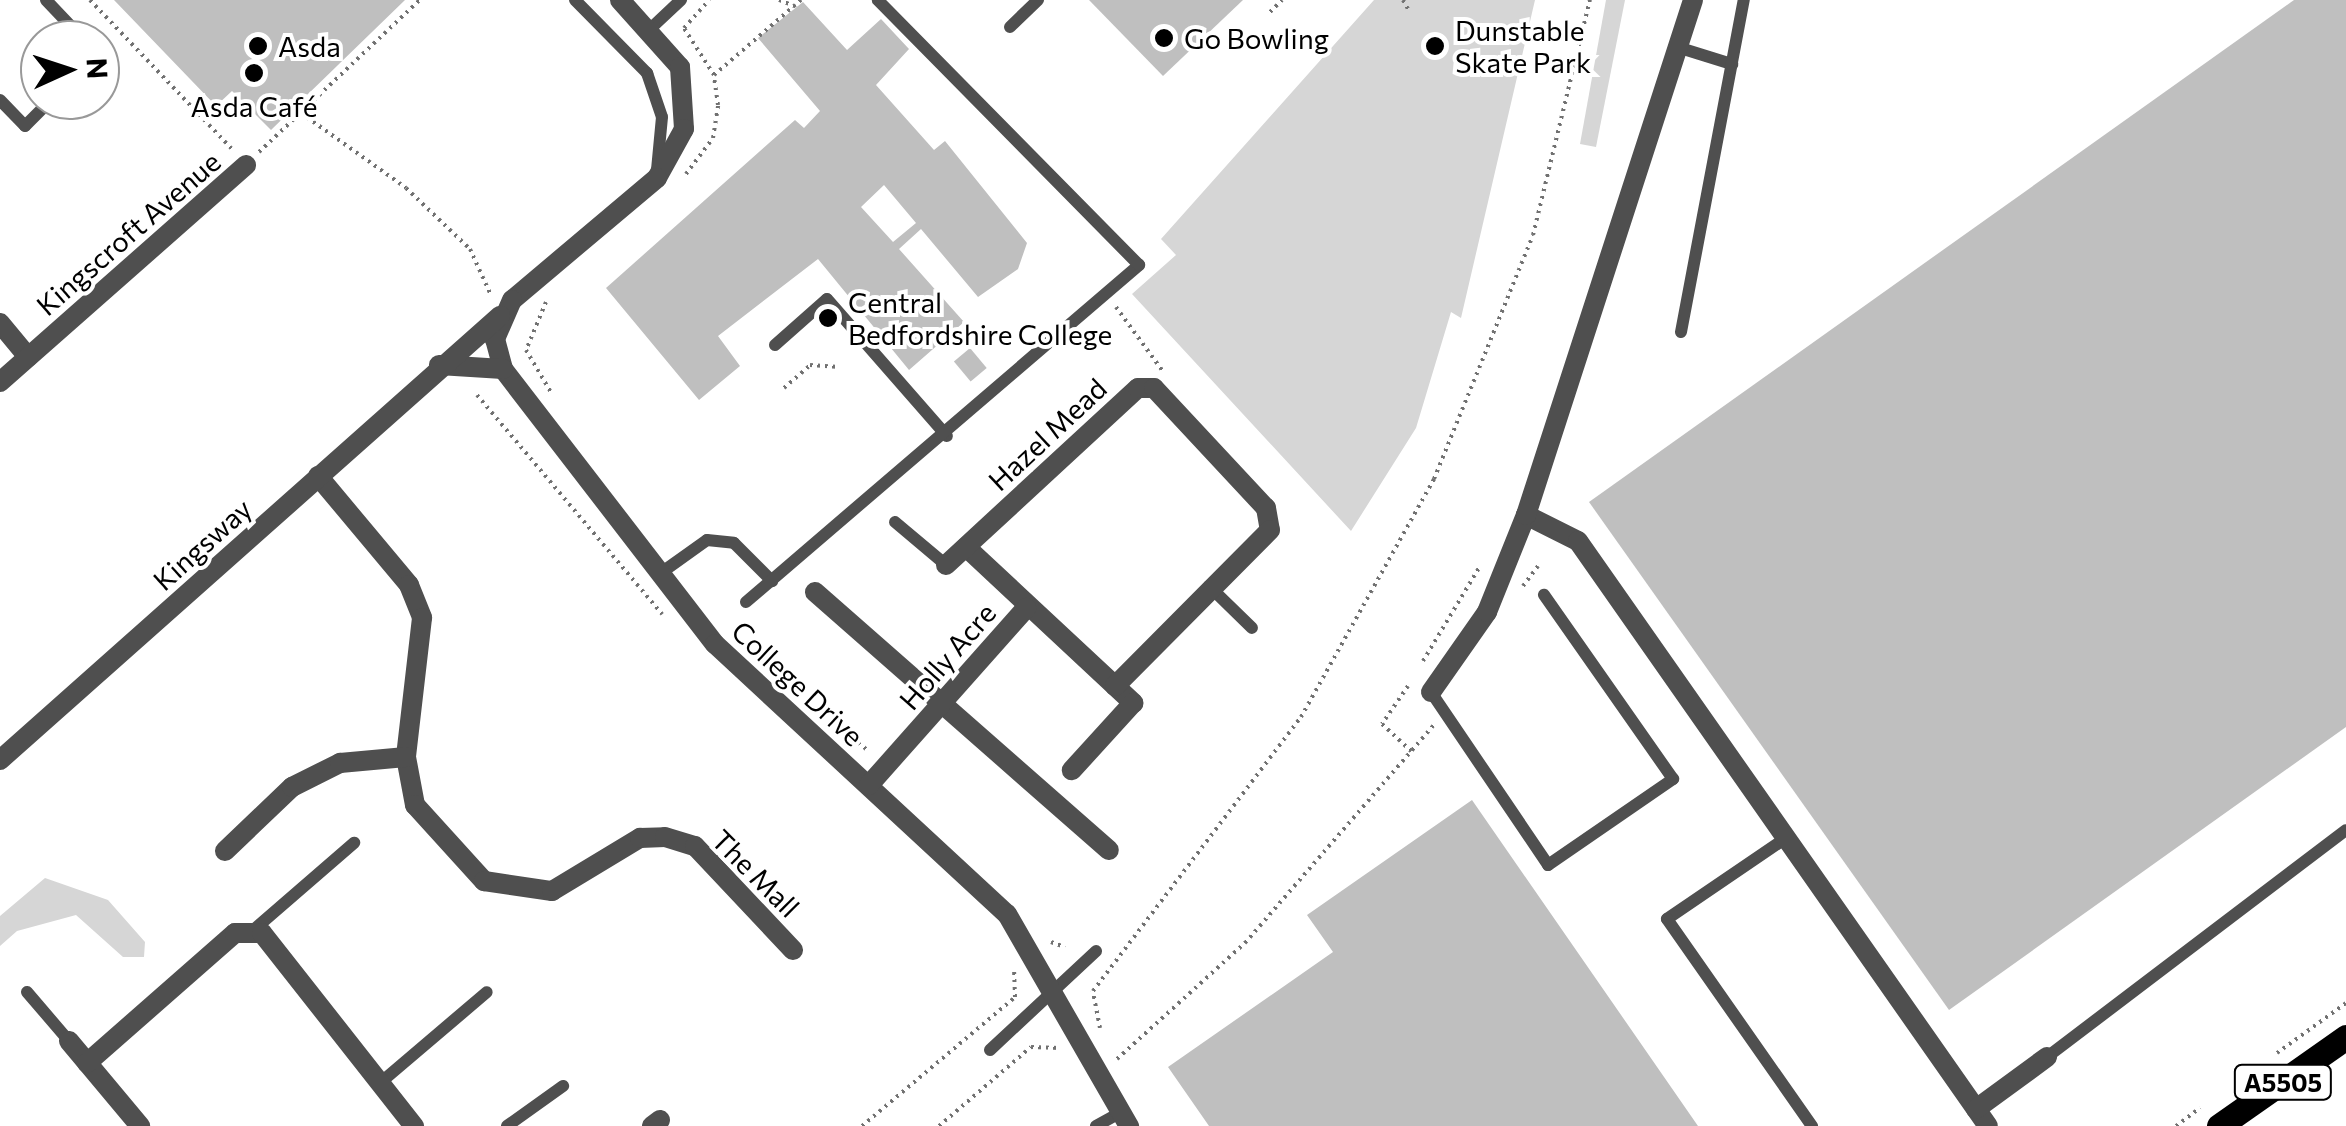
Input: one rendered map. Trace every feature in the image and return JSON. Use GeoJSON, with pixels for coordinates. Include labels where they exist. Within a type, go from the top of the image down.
{"type":"FeatureCollection","features":[{"type":"Feature","properties":{"kind":"main road","name":"A5505"},"geometry":{"type":"LineString","coordinates":[[2219,1126],[2346,1038]]}},
{"type":"Feature","properties":{"kind":"street"},"geometry":{"type":"LineString","coordinates":[[439,365],[503,368],[492,307],[667,180],[684,130],[687,99],[680,67],[620,0]]}},
{"type":"Feature","properties":{"kind":"street"},"geometry":{"type":"LineString","coordinates":[[1431,692],[1487,612],[1526,515],[1693,0]]}},
{"type":"Feature","properties":{"kind":"street","name":"Kingscroft Avenue"},"geometry":{"type":"LineString","coordinates":[[0,382],[246,165]]}},
{"type":"Feature","properties":{"kind":"street","name":"Kingsway"},"geometry":{"type":"LineString","coordinates":[[4,751],[318,476],[439,365],[492,307]]}},
{"type":"Feature","properties":{"kind":"street"},"geometry":{"type":"LineString","coordinates":[[0,324],[28,357]]}},
{"type":"Feature","properties":{"kind":"street","name":"College Drive"},"geometry":{"type":"LineString","coordinates":[[503,368],[715,644],[1008,914],[1059,992],[1125,1119]]}},
{"type":"Feature","properties":{"kind":"street","name":"Hazel Mead"},"geometry":{"type":"LineString","coordinates":[[946,565],[1138,388],[1154,388]]}},
{"type":"Feature","properties":{"kind":"street"},"geometry":{"type":"LineString","coordinates":[[1114,686],[1208,585],[1240,567],[1270,530],[1266,508],[1154,388]]}},
{"type":"Feature","properties":{"kind":"street","name":"The Mall"},"geometry":{"type":"LineString","coordinates":[[318,476],[409,585],[422,618],[406,757],[415,805],[484,881],[552,891],[640,838],[665,837],[695,846],[793,950]]}},
{"type":"Feature","properties":{"kind":"street"},"geometry":{"type":"LineString","coordinates":[[1526,515],[1578,541],[1982,1117],[2047,1058]]}},
{"type":"Feature","properties":{"kind":"street"},"geometry":{"type":"LineString","coordinates":[[966,547],[1026,608],[1133,703],[1072,770]]}},
{"type":"Feature","properties":{"kind":"street"},"geometry":{"type":"LineString","coordinates":[[815,592],[1109,850]]}},
{"type":"Feature","properties":{"kind":"street","name":"Holly Acre"},"geometry":{"type":"LineString","coordinates":[[869,785],[1026,608]]}},
{"type":"Feature","properties":{"kind":"street"},"geometry":{"type":"LineString","coordinates":[[225,850],[247,822],[308,779],[340,763],[406,757]]}},
{"type":"Feature","properties":{"kind":"street"},"geometry":{"type":"LineString","coordinates":[[87,1063],[234,933],[262,933],[414,1126]]}},
{"type":"Feature","properties":{"kind":"street"},"geometry":{"type":"LineString","coordinates":[[69,1041],[140,1126]]}},
{"type":"Feature","properties":{"kind":"lane"},"geometry":{"type":"LineString","coordinates":[[46,0],[65,20]]}},
{"type":"Feature","properties":{"kind":"lane"},"geometry":{"type":"LineString","coordinates":[[575,0],[647,72],[662,117],[667,180]]}},
{"type":"Feature","properties":{"kind":"lane"},"geometry":{"type":"LineString","coordinates":[[649,30],[681,0]]}},
{"type":"Feature","properties":{"kind":"lane"},"geometry":{"type":"LineString","coordinates":[[746,602],[947,436],[1108,298],[1140,265],[878,0]]}},
{"type":"Feature","properties":{"kind":"lane"},"geometry":{"type":"LineString","coordinates":[[1010,28],[1038,0]]}},
{"type":"Feature","properties":{"kind":"lane"},"geometry":{"type":"LineString","coordinates":[[1680,332],[1744,0]]}},
{"type":"Feature","properties":{"kind":"lane"},"geometry":{"type":"LineString","coordinates":[[1677,47],[1732,64]]}},
{"type":"Feature","properties":{"kind":"lane"},"geometry":{"type":"LineString","coordinates":[[0,100],[25,126],[31,120]]}},
{"type":"Feature","properties":{"kind":"lane"},"geometry":{"type":"LineString","coordinates":[[775,345],[827,299],[947,436]]}},
{"type":"Feature","properties":{"kind":"lane"},"geometry":{"type":"LineString","coordinates":[[895,522],[946,565]]}},
{"type":"Feature","properties":{"kind":"lane"},"geometry":{"type":"LineString","coordinates":[[658,574],[707,540],[734,543],[772,581]]}},
{"type":"Feature","properties":{"kind":"lane"},"geometry":{"type":"LineString","coordinates":[[1208,585],[1252,628]]}},
{"type":"Feature","properties":{"kind":"lane"},"geometry":{"type":"LineString","coordinates":[[1431,692],[1548,866],[1673,779],[1544,595]]}},
{"type":"Feature","properties":{"kind":"lane"},"geometry":{"type":"LineString","coordinates":[[2047,1058],[2346,830]]}},
{"type":"Feature","properties":{"kind":"lane"},"geometry":{"type":"LineString","coordinates":[[1786,838],[1667,919],[1812,1126]]}},
{"type":"Feature","properties":{"kind":"lane"},"geometry":{"type":"LineString","coordinates":[[250,933],[354,842]]}},
{"type":"Feature","properties":{"kind":"lane"},"geometry":{"type":"LineString","coordinates":[[990,1050],[1059,992],[1096,950]]}},
{"type":"Feature","properties":{"kind":"lane"},"geometry":{"type":"LineString","coordinates":[[27,992],[69,1041]]}},
{"type":"Feature","properties":{"kind":"lane"},"geometry":{"type":"LineString","coordinates":[[380,1083],[487,992]]}},
{"type":"Feature","properties":{"kind":"lane"},"geometry":{"type":"LineString","coordinates":[[508,1126],[564,1086]]}},
{"type":"Feature","properties":{"kind":"lane"},"geometry":{"type":"LineString","coordinates":[[1096,1126],[1125,1119]]}},
{"type":"Feature","properties":{"kind":"path"},"geometry":{"type":"LineString","coordinates":[[90,0],[246,165],[420,0]]}},
{"type":"Feature","properties":{"kind":"path"},"geometry":{"type":"LineString","coordinates":[[667,180],[713,138],[714,75],[684,28],[709,0]]}},
{"type":"Feature","properties":{"kind":"path"},"geometry":{"type":"LineString","coordinates":[[779,0],[794,6]]}},
{"type":"Feature","properties":{"kind":"path"},"geometry":{"type":"LineString","coordinates":[[714,75],[802,0]]}},
{"type":"Feature","properties":{"kind":"path"},"geometry":{"type":"LineString","coordinates":[[1270,12],[1282,0]]}},
{"type":"Feature","properties":{"kind":"path"},"geometry":{"type":"LineString","coordinates":[[1403,0],[1409,11]]}},
{"type":"Feature","properties":{"kind":"path"},"geometry":{"type":"LineString","coordinates":[[1410,684],[1382,724],[1414,750],[1245,943],[1118,1061],[1099,1027],[1093,991],[1301,716],[1434,480],[1533,236],[1590,0]]}},
{"type":"Feature","properties":{"kind":"path"},"geometry":{"type":"LineString","coordinates":[[301,113],[406,188],[470,249],[492,307]]}},
{"type":"Feature","properties":{"kind":"path"},"geometry":{"type":"LineString","coordinates":[[492,307],[506,286]]}},
{"type":"Feature","properties":{"kind":"path"},"geometry":{"type":"LineString","coordinates":[[559,291],[533,316],[526,350],[560,406]]}},
{"type":"Feature","properties":{"kind":"path"},"geometry":{"type":"LineString","coordinates":[[1108,298],[1164,365],[1154,388]]}},
{"type":"Feature","properties":{"kind":"path"},"geometry":{"type":"LineString","coordinates":[[784,388],[810,365],[836,367]]}},
{"type":"Feature","properties":{"kind":"path"},"geometry":{"type":"LineString","coordinates":[[477,396],[587,525]]}},
{"type":"Feature","properties":{"kind":"path"},"geometry":{"type":"LineString","coordinates":[[1420,667],[1487,550]]}},
{"type":"Feature","properties":{"kind":"path"},"geometry":{"type":"LineString","coordinates":[[862,1126],[1002,1005]]}},
{"type":"Feature","properties":{"kind":"path"},"geometry":{"type":"LineString","coordinates":[[939,1126],[1031,1047],[1061,1048]]}},
{"type":"Feature","properties":{"kind":"shaded area"},"geometry":{"type":"Polygon","coordinates":[[[1374,0],[1535,0],[1461,318],[1451,312],[1416,428],[1351,531],[1132,294],[1176,255],[1161,239],[1374,0]]]}},
{"type":"Feature","properties":{"kind":"shaded area"},"geometry":{"type":"Polygon","coordinates":[[[1606,0],[1625,0],[1596,147],[1580,144],[1606,0]]]}},
{"type":"Feature","properties":{"kind":"shaded area"},"geometry":{"type":"Polygon","coordinates":[[[45,878],[108,900],[145,942],[144,957],[123,957],[76,915],[17,931],[0,946],[0,916],[45,878]]]}},
{"type":"Feature","properties":{"kind":"building","name":"Asda"},"geometry":{"type":"Polygon","coordinates":[[[114,0],[405,0],[271,130],[232,91],[216,106],[114,0]]]}},
{"type":"Feature","properties":{"kind":"building","name":"Go Bowling"},"geometry":{"type":"Polygon","coordinates":[[[1089,0],[1243,0],[1163,76],[1089,0]]]}},
{"type":"Feature","properties":{"kind":"building"},"geometry":{"type":"Polygon","coordinates":[[[2294,0],[2346,0],[2346,727],[1949,1010],[1589,502],[2294,0]]]}},
{"type":"Feature","properties":{"kind":"building"},"geometry":{"type":"Polygon","coordinates":[[[803,2],[847,50],[881,19],[909,49],[876,85],[934,150],[945,141],[1027,243],[1018,269],[978,297],[921,229],[899,249],[964,322],[909,370],[818,259],[718,336],[740,366],[699,400],[606,288],[795,120],[804,128],[820,111],[758,38],[803,2]],[[884,185],[861,207],[893,242],[916,223],[884,185]]]}},
{"type":"Feature","properties":{"kind":"building"},"geometry":{"type":"Polygon","coordinates":[[[970,348],[987,368],[971,381],[954,361],[970,348]]]}},
{"type":"Feature","properties":{"kind":"building"},"geometry":{"type":"Polygon","coordinates":[[[1472,800],[1698,1126],[1209,1126],[1168,1067],[1333,952],[1307,915],[1472,800]]]}},
{"type":"Feature","properties":{"kind":"place","name":"Go Bowling"},"geometry":{"type":"Point","coordinates":[1164,38]}},
{"type":"Feature","properties":{"kind":"place","name":"Asda"},"geometry":{"type":"Point","coordinates":[258,46]}},
{"type":"Feature","properties":{"kind":"place","name":"Dunstable Skate Park"},"geometry":{"type":"Point","coordinates":[1435,46]}},
{"type":"Feature","properties":{"kind":"place","name":"Asda Café"},"geometry":{"type":"Point","coordinates":[254,73]}},
{"type":"Feature","properties":{"kind":"place","name":"Central Bedfordshire College"},"geometry":{"type":"Point","coordinates":[828,318]}}]}
